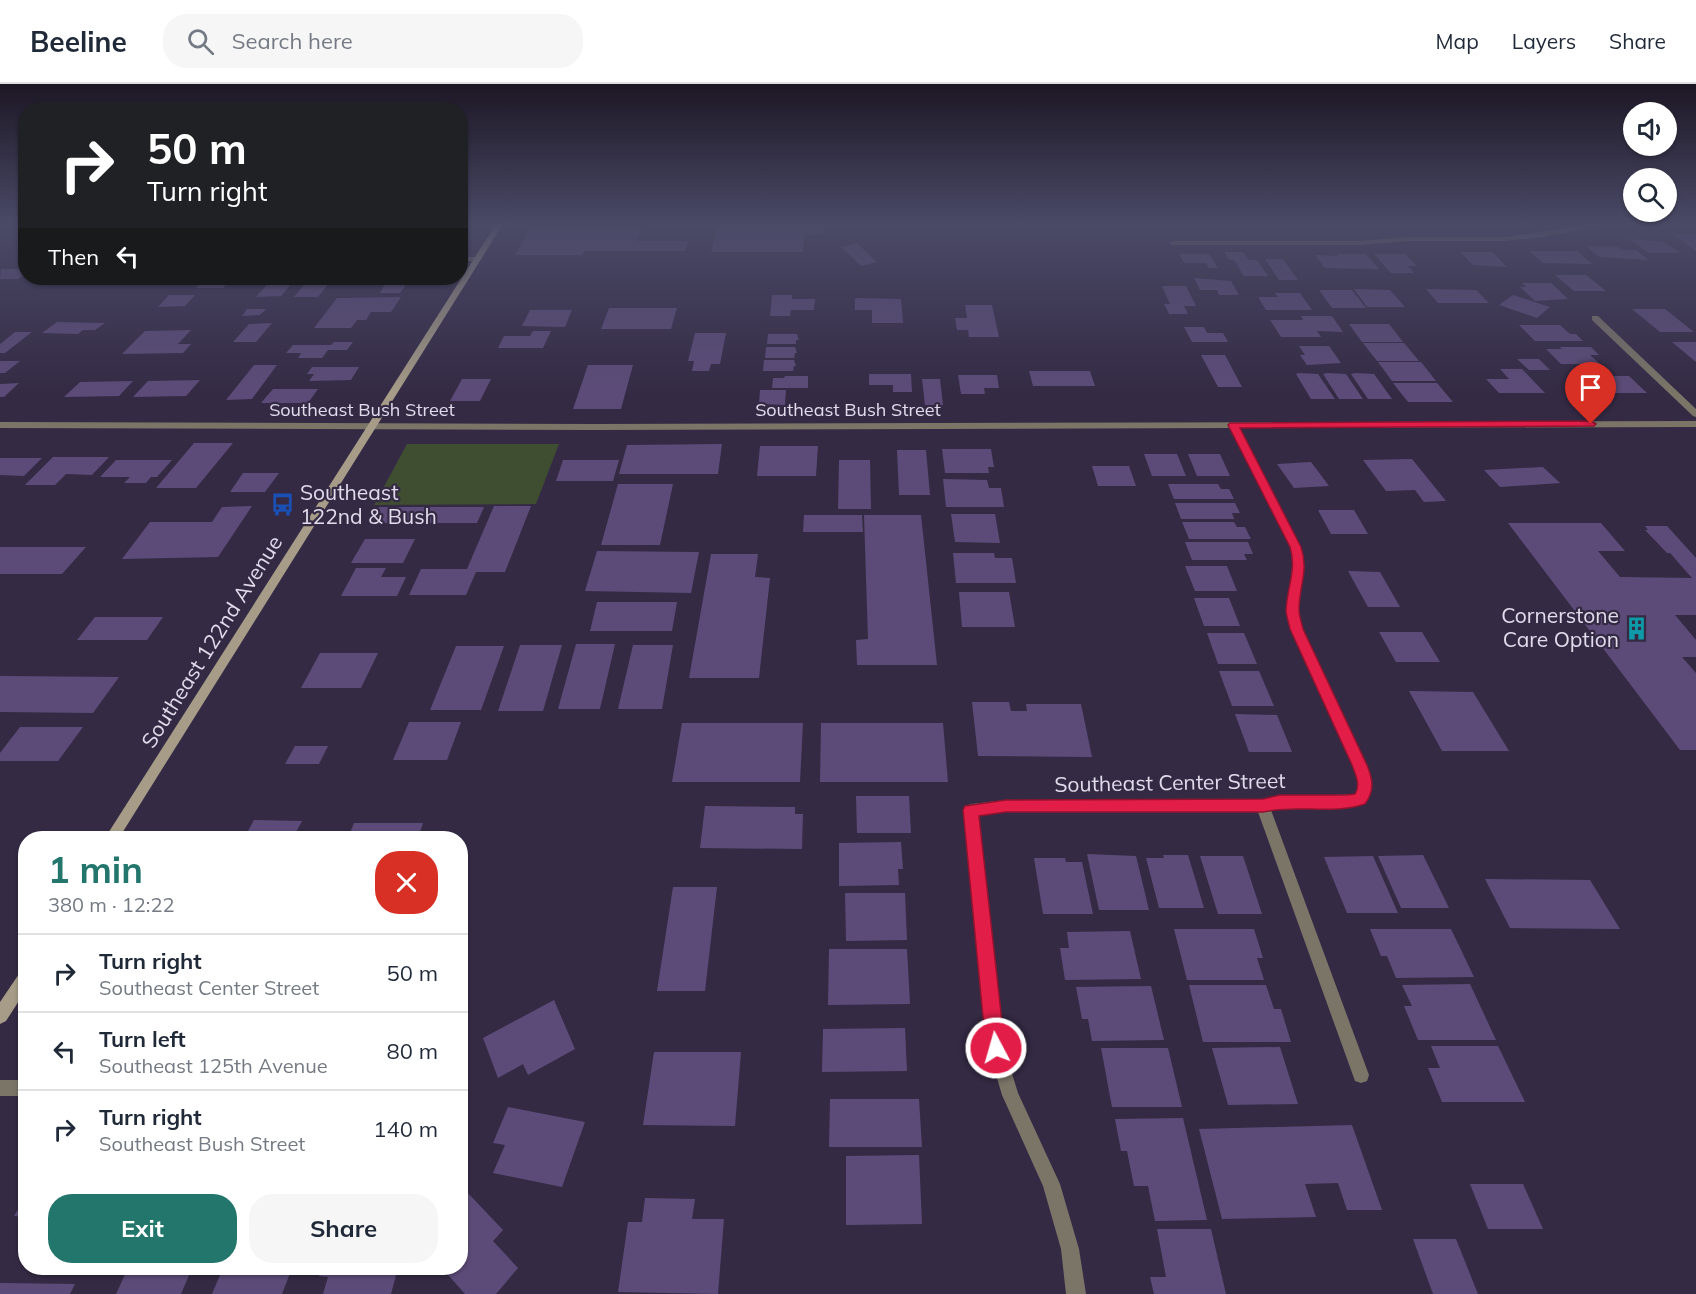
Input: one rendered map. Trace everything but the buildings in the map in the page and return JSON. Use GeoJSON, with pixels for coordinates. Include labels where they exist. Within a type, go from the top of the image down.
{"type":"FeatureCollection","features":[{"type":"Feature","properties":{"kind":"main road","name":"Southeast 122nd Avenue"},"geometry":{"type":"LineString","coordinates":[[116,831],[462,285]]}},
{"type":"Feature","properties":{"kind":"main road"},"geometry":{"type":"LineString","coordinates":[[0,1016],[18,988]]}},
{"type":"Feature","properties":{"kind":"street"},"geometry":{"type":"LineString","coordinates":[[1594,318],[1696,414]]}},
{"type":"Feature","properties":{"kind":"street","name":"Southeast Bush Street"},"geometry":{"type":"LineString","coordinates":[[0,424],[373,427],[1696,424]]}},
{"type":"Feature","properties":{"kind":"street","name":"Southeast Center Street"},"geometry":{"type":"LineString","coordinates":[[1076,1294],[1070,1249],[1051,1184],[1010,1095],[996,1048],[971,810],[1006,806],[1263,806],[1280,801],[1346,801],[1360,799],[1365,792],[1365,780],[1360,765],[1297,629],[1292,611],[1300,559],[1233,425]]}},
{"type":"Feature","properties":{"kind":"street"},"geometry":{"type":"LineString","coordinates":[[1263,806],[1361,1074]]}},
{"type":"Feature","properties":{"kind":"street"},"geometry":{"type":"LineString","coordinates":[[0,1088],[18,1088]]}},
{"type":"Feature","properties":{"kind":"green space"},"geometry":{"type":"Polygon","coordinates":[[[407,444],[559,444],[536,504],[374,505],[407,444]]]}},
{"type":"Feature","properties":{"kind":"place","name":"Southeast 122nd & Bush"},"geometry":{"type":"Point","coordinates":[282,505]}},
{"type":"Feature","properties":{"kind":"place","name":"Cornerstone Care Option"},"geometry":{"type":"Point","coordinates":[1637,628]}},
{"type":"Feature","properties":{"kind":"route"},"geometry":{"type":"LineString","coordinates":[[996,1048],[971,810],[1006,806],[1263,806],[1280,801],[1346,801],[1360,799],[1365,792],[1365,780],[1360,765],[1297,629],[1292,611],[1300,559],[1233,425],[1591,424]]}}]}
